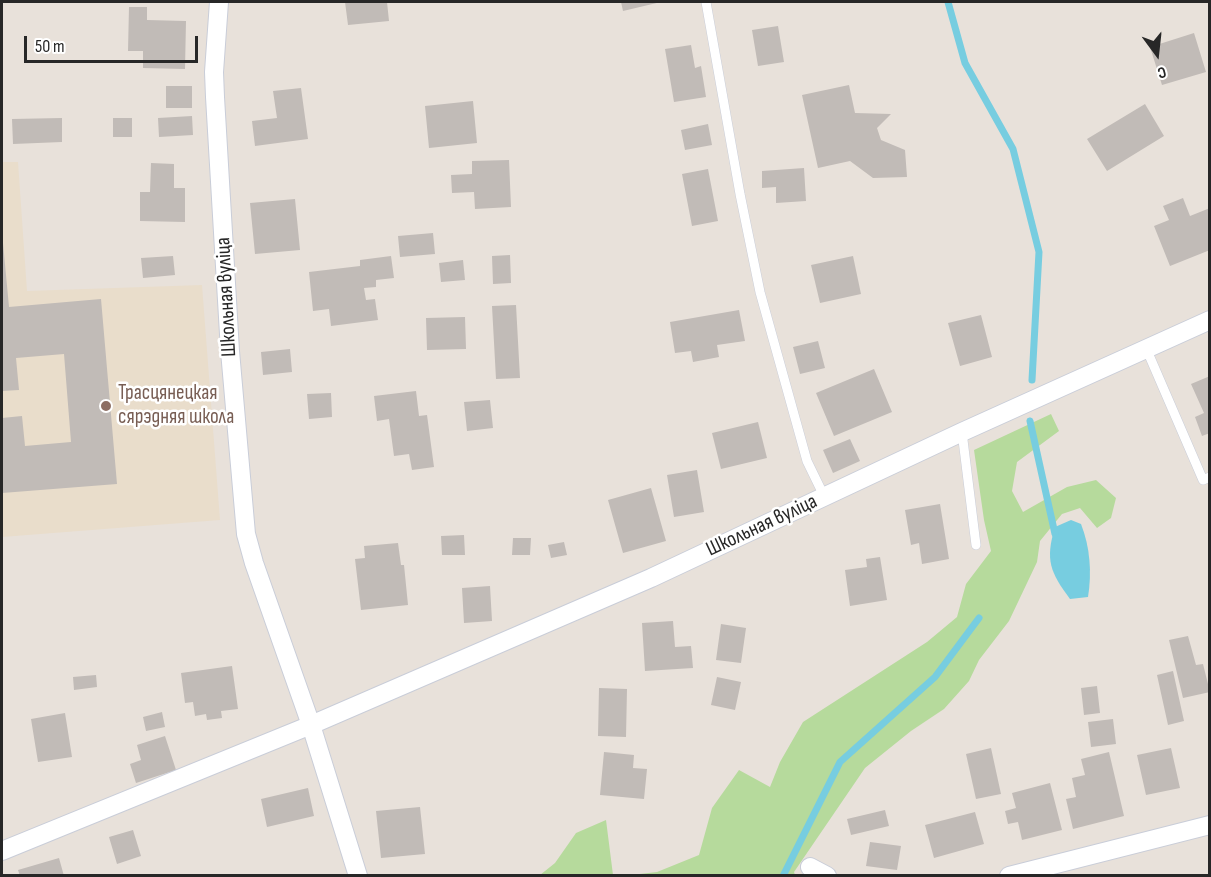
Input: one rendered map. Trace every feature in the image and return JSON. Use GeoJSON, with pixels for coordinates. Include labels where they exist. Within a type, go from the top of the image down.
{"type":"FeatureCollection","features":[{"type":"Feature","properties":{"kind":"street","name":"Школьная вуліца"},"geometry":{"type":"LineString","coordinates":[[219,2],[214,72],[215,97],[230,351],[246,534],[311,725],[358,876]]}},
{"type":"Feature","properties":{"kind":"street","name":"Школьная вуліца"},"geometry":{"type":"LineString","coordinates":[[311,725],[651,578],[962,432],[1209,320]]}},
{"type":"Feature","properties":{"kind":"street"},"geometry":{"type":"LineString","coordinates":[[2,851],[311,725]]}},
{"type":"Feature","properties":{"kind":"street"},"geometry":{"type":"LineString","coordinates":[[1009,876],[1209,825]]}},
{"type":"Feature","properties":{"kind":"street"},"geometry":{"type":"LineString","coordinates":[[810,867],[827,876]]}},
{"type":"Feature","properties":{"kind":"lane"},"geometry":{"type":"LineString","coordinates":[[706,2],[760,292],[807,461],[824,496]]}},
{"type":"Feature","properties":{"kind":"lane"},"geometry":{"type":"LineString","coordinates":[[1146,348],[1203,480],[1209,477]]}},
{"type":"Feature","properties":{"kind":"lane"},"geometry":{"type":"LineString","coordinates":[[962,432],[976,544]]}},
{"type":"Feature","properties":{"kind":"shaded area","name":"Трасцянецкая сярэдняя школа"},"geometry":{"type":"Polygon","coordinates":[[[2,162],[18,162],[27,291],[202,285],[220,520],[2,537],[2,162]]]}},
{"type":"Feature","properties":{"kind":"green space"},"geometry":{"type":"Polygon","coordinates":[[[1051,414],[1059,431],[1017,462],[1012,491],[1023,512],[1067,487],[1096,480],[1116,498],[1111,518],[1097,528],[1080,508],[1062,514],[1040,541],[1037,562],[1009,621],[979,660],[969,681],[944,709],[911,731],[865,768],[794,872],[795,875],[631,875],[657,872],[699,855],[712,808],[739,770],[770,787],[780,762],[803,722],[927,642],[957,617],[966,584],[991,551],[974,450],[1051,414]]]}},
{"type":"Feature","properties":{"kind":"green space"},"geometry":{"type":"Polygon","coordinates":[[[606,820],[613,875],[540,875],[555,863],[576,833],[606,820]]]}},
{"type":"Feature","properties":{"kind":"water"},"geometry":{"type":"Polygon","coordinates":[[[1071,520],[1081,524],[1084,533],[1090,578],[1088,597],[1070,599],[1054,573],[1050,548],[1055,527],[1071,520]]]}},
{"type":"Feature","properties":{"kind":"building"},"geometry":{"type":"Polygon","coordinates":[[[345,2],[387,2],[389,21],[348,25],[345,2]]]}},
{"type":"Feature","properties":{"kind":"building"},"geometry":{"type":"Polygon","coordinates":[[[621,2],[661,2],[623,11],[621,2]]]}},
{"type":"Feature","properties":{"kind":"building"},"geometry":{"type":"Polygon","coordinates":[[[129,7],[147,7],[147,20],[186,21],[185,69],[143,68],[143,51],[128,51],[129,7]]]}},
{"type":"Feature","properties":{"kind":"building"},"geometry":{"type":"Polygon","coordinates":[[[778,26],[784,62],[758,66],[752,30],[778,26]]]}},
{"type":"Feature","properties":{"kind":"building"},"geometry":{"type":"Polygon","coordinates":[[[1194,33],[1206,72],[1162,85],[1150,47],[1194,33]]]}},
{"type":"Feature","properties":{"kind":"building"},"geometry":{"type":"Polygon","coordinates":[[[691,45],[695,68],[701,66],[706,97],[674,102],[665,49],[691,45]]]}},
{"type":"Feature","properties":{"kind":"building"},"geometry":{"type":"Polygon","coordinates":[[[849,85],[855,113],[891,114],[877,128],[881,140],[905,150],[907,177],[873,178],[850,161],[818,168],[802,95],[849,85]]]}},
{"type":"Feature","properties":{"kind":"building"},"geometry":{"type":"Polygon","coordinates":[[[166,86],[192,86],[192,108],[166,108],[166,86]]]}},
{"type":"Feature","properties":{"kind":"building"},"geometry":{"type":"Polygon","coordinates":[[[301,88],[308,139],[255,146],[252,121],[277,118],[273,91],[301,88]]]}},
{"type":"Feature","properties":{"kind":"building"},"geometry":{"type":"Polygon","coordinates":[[[473,101],[477,143],[429,148],[425,106],[473,101]]]}},
{"type":"Feature","properties":{"kind":"building"},"geometry":{"type":"Polygon","coordinates":[[[1145,104],[1164,136],[1107,171],[1087,139],[1145,104]]]}},
{"type":"Feature","properties":{"kind":"building"},"geometry":{"type":"Polygon","coordinates":[[[192,116],[193,135],[159,137],[158,118],[192,116]]]}},
{"type":"Feature","properties":{"kind":"building"},"geometry":{"type":"Polygon","coordinates":[[[62,118],[62,142],[13,144],[12,119],[62,118]]]}},
{"type":"Feature","properties":{"kind":"building"},"geometry":{"type":"Polygon","coordinates":[[[113,118],[132,118],[132,137],[113,137],[113,118]]]}},
{"type":"Feature","properties":{"kind":"building"},"geometry":{"type":"Polygon","coordinates":[[[708,124],[712,145],[685,150],[681,130],[708,124]]]}},
{"type":"Feature","properties":{"kind":"building"},"geometry":{"type":"Polygon","coordinates":[[[509,160],[511,207],[475,209],[474,192],[452,193],[451,175],[472,174],[472,161],[509,160]]]}},
{"type":"Feature","properties":{"kind":"building"},"geometry":{"type":"Polygon","coordinates":[[[151,163],[174,164],[174,188],[185,188],[185,222],[140,221],[140,192],[150,192],[151,163]]]}},
{"type":"Feature","properties":{"kind":"building"},"geometry":{"type":"Polygon","coordinates":[[[804,168],[806,201],[776,203],[776,187],[762,188],[762,171],[804,168]]]}},
{"type":"Feature","properties":{"kind":"building"},"geometry":{"type":"Polygon","coordinates":[[[708,169],[718,221],[692,226],[682,174],[708,169]]]}},
{"type":"Feature","properties":{"kind":"building"},"geometry":{"type":"Polygon","coordinates":[[[1183,198],[1190,216],[1210,208],[1210,250],[1170,266],[1154,226],[1169,220],[1163,206],[1183,198]]]}},
{"type":"Feature","properties":{"kind":"building"},"geometry":{"type":"Polygon","coordinates":[[[295,199],[300,250],[255,254],[250,203],[295,199]]]}},
{"type":"Feature","properties":{"kind":"building"},"geometry":{"type":"Polygon","coordinates":[[[433,233],[435,254],[400,257],[398,236],[433,233]]]}},
{"type":"Feature","properties":{"kind":"building"},"geometry":{"type":"Polygon","coordinates":[[[2,243],[9,307],[101,299],[117,484],[2,493],[2,418],[22,416],[25,446],[71,442],[64,354],[16,358],[19,390],[2,391],[2,243]]]}},
{"type":"Feature","properties":{"kind":"building"},"geometry":{"type":"Polygon","coordinates":[[[510,255],[511,283],[493,284],[492,256],[510,255]]]}},
{"type":"Feature","properties":{"kind":"building"},"geometry":{"type":"Polygon","coordinates":[[[173,256],[175,275],[143,278],[141,258],[173,256]]]}},
{"type":"Feature","properties":{"kind":"building"},"geometry":{"type":"Polygon","coordinates":[[[391,256],[394,278],[376,280],[376,287],[364,288],[366,300],[375,299],[378,320],[331,326],[329,309],[313,311],[309,272],[360,266],[360,260],[391,256]]]}},
{"type":"Feature","properties":{"kind":"building"},"geometry":{"type":"Polygon","coordinates":[[[853,256],[861,294],[820,303],[811,265],[853,256]]]}},
{"type":"Feature","properties":{"kind":"building"},"geometry":{"type":"Polygon","coordinates":[[[463,260],[465,280],[441,282],[439,263],[463,260]]]}},
{"type":"Feature","properties":{"kind":"building"},"geometry":{"type":"Polygon","coordinates":[[[516,305],[520,378],[496,379],[492,306],[516,305]]]}},
{"type":"Feature","properties":{"kind":"building"},"geometry":{"type":"Polygon","coordinates":[[[739,310],[745,341],[717,345],[719,357],[693,362],[691,351],[675,353],[670,322],[739,310]]]}},
{"type":"Feature","properties":{"kind":"building"},"geometry":{"type":"Polygon","coordinates":[[[981,315],[992,357],[960,366],[948,323],[981,315]]]}},
{"type":"Feature","properties":{"kind":"building"},"geometry":{"type":"Polygon","coordinates":[[[465,317],[466,349],[427,350],[426,318],[465,317]]]}},
{"type":"Feature","properties":{"kind":"building"},"geometry":{"type":"Polygon","coordinates":[[[818,341],[825,368],[800,374],[793,347],[818,341]]]}},
{"type":"Feature","properties":{"kind":"building"},"geometry":{"type":"Polygon","coordinates":[[[290,349],[292,372],[263,375],[261,352],[290,349]]]}},
{"type":"Feature","properties":{"kind":"building"},"geometry":{"type":"Polygon","coordinates":[[[874,369],[892,412],[834,436],[816,393],[874,369]]]}},
{"type":"Feature","properties":{"kind":"building"},"geometry":{"type":"Polygon","coordinates":[[[1210,376],[1210,433],[1202,436],[1195,417],[1204,413],[1191,384],[1210,376]]]}},
{"type":"Feature","properties":{"kind":"building"},"geometry":{"type":"Polygon","coordinates":[[[416,391],[419,416],[427,415],[434,467],[412,470],[409,454],[394,456],[389,419],[377,421],[374,396],[416,391]]]}},
{"type":"Feature","properties":{"kind":"building"},"geometry":{"type":"Polygon","coordinates":[[[331,393],[332,417],[309,419],[307,394],[331,393]]]}},
{"type":"Feature","properties":{"kind":"building"},"geometry":{"type":"Polygon","coordinates":[[[490,400],[493,428],[467,431],[464,402],[490,400]]]}},
{"type":"Feature","properties":{"kind":"building"},"geometry":{"type":"Polygon","coordinates":[[[758,422],[767,458],[721,469],[712,433],[758,422]]]}},
{"type":"Feature","properties":{"kind":"building"},"geometry":{"type":"Polygon","coordinates":[[[850,439],[860,461],[833,473],[823,450],[850,439]]]}},
{"type":"Feature","properties":{"kind":"building"},"geometry":{"type":"Polygon","coordinates":[[[697,470],[704,512],[674,517],[667,475],[697,470]]]}},
{"type":"Feature","properties":{"kind":"building"},"geometry":{"type":"Polygon","coordinates":[[[651,488],[666,541],[623,553],[608,500],[651,488]]]}},
{"type":"Feature","properties":{"kind":"building"},"geometry":{"type":"Polygon","coordinates":[[[940,504],[949,559],[922,564],[919,543],[911,545],[905,510],[940,504]]]}},
{"type":"Feature","properties":{"kind":"building"},"geometry":{"type":"Polygon","coordinates":[[[464,535],[465,555],[442,555],[441,536],[464,535]]]}},
{"type":"Feature","properties":{"kind":"building"},"geometry":{"type":"Polygon","coordinates":[[[513,538],[531,538],[530,555],[512,555],[513,538]]]}},
{"type":"Feature","properties":{"kind":"building"},"geometry":{"type":"Polygon","coordinates":[[[564,542],[567,555],[551,558],[548,545],[564,542]]]}},
{"type":"Feature","properties":{"kind":"building"},"geometry":{"type":"Polygon","coordinates":[[[398,543],[401,565],[404,565],[408,605],[361,610],[355,559],[365,558],[364,546],[398,543]]]}},
{"type":"Feature","properties":{"kind":"building"},"geometry":{"type":"Polygon","coordinates":[[[880,557],[887,600],[850,606],[845,570],[867,567],[866,559],[880,557]]]}},
{"type":"Feature","properties":{"kind":"building"},"geometry":{"type":"Polygon","coordinates":[[[490,586],[492,621],[464,623],[462,588],[490,586]]]}},
{"type":"Feature","properties":{"kind":"building"},"geometry":{"type":"Polygon","coordinates":[[[673,621],[675,647],[691,646],[693,668],[645,671],[642,623],[673,621]]]}},
{"type":"Feature","properties":{"kind":"building"},"geometry":{"type":"Polygon","coordinates":[[[721,624],[746,628],[741,663],[716,660],[721,624]]]}},
{"type":"Feature","properties":{"kind":"building"},"geometry":{"type":"Polygon","coordinates":[[[1188,636],[1196,665],[1203,664],[1210,692],[1183,698],[1169,640],[1188,636]]]}},
{"type":"Feature","properties":{"kind":"building"},"geometry":{"type":"Polygon","coordinates":[[[232,666],[238,709],[221,711],[222,718],[207,720],[206,714],[195,716],[193,702],[185,703],[181,673],[232,666]]]}},
{"type":"Feature","properties":{"kind":"building"},"geometry":{"type":"Polygon","coordinates":[[[1173,671],[1184,721],[1168,725],[1157,675],[1173,671]]]}},
{"type":"Feature","properties":{"kind":"building"},"geometry":{"type":"Polygon","coordinates":[[[96,675],[97,687],[74,690],[73,677],[96,675]]]}},
{"type":"Feature","properties":{"kind":"building"},"geometry":{"type":"Polygon","coordinates":[[[717,677],[741,682],[735,710],[711,705],[717,677]]]}},
{"type":"Feature","properties":{"kind":"building"},"geometry":{"type":"Polygon","coordinates":[[[1097,686],[1100,713],[1084,715],[1081,688],[1097,686]]]}},
{"type":"Feature","properties":{"kind":"building"},"geometry":{"type":"Polygon","coordinates":[[[599,688],[627,689],[626,737],[598,736],[599,688]]]}},
{"type":"Feature","properties":{"kind":"building"},"geometry":{"type":"Polygon","coordinates":[[[162,712],[165,727],[146,731],[143,717],[162,712]]]}},
{"type":"Feature","properties":{"kind":"building"},"geometry":{"type":"Polygon","coordinates":[[[65,713],[72,757],[38,762],[31,719],[65,713]]]}},
{"type":"Feature","properties":{"kind":"building"},"geometry":{"type":"Polygon","coordinates":[[[1113,719],[1116,744],[1091,747],[1088,722],[1113,719]]]}},
{"type":"Feature","properties":{"kind":"building"},"geometry":{"type":"Polygon","coordinates":[[[165,736],[176,770],[136,783],[130,764],[141,760],[137,745],[165,736]]]}},
{"type":"Feature","properties":{"kind":"building"},"geometry":{"type":"Polygon","coordinates":[[[991,748],[1001,794],[976,799],[966,754],[991,748]]]}},
{"type":"Feature","properties":{"kind":"building"},"geometry":{"type":"Polygon","coordinates":[[[1171,748],[1180,788],[1146,795],[1137,755],[1171,748]]]}},
{"type":"Feature","properties":{"kind":"building"},"geometry":{"type":"Polygon","coordinates":[[[604,752],[634,755],[633,768],[647,769],[644,799],[600,795],[604,752]]]}},
{"type":"Feature","properties":{"kind":"building"},"geometry":{"type":"Polygon","coordinates":[[[1109,752],[1124,816],[1073,829],[1066,799],[1076,797],[1072,778],[1085,775],[1081,759],[1109,752]]]}},
{"type":"Feature","properties":{"kind":"building"},"geometry":{"type":"Polygon","coordinates":[[[1050,783],[1062,830],[1022,840],[1018,822],[1008,824],[1005,811],[1016,808],[1012,793],[1050,783]]]}},
{"type":"Feature","properties":{"kind":"building"},"geometry":{"type":"Polygon","coordinates":[[[308,788],[314,816],[267,827],[261,799],[308,788]]]}},
{"type":"Feature","properties":{"kind":"building"},"geometry":{"type":"Polygon","coordinates":[[[420,807],[425,854],[381,858],[376,811],[420,807]]]}},
{"type":"Feature","properties":{"kind":"building"},"geometry":{"type":"Polygon","coordinates":[[[885,810],[889,826],[851,835],[847,819],[885,810]]]}},
{"type":"Feature","properties":{"kind":"building"},"geometry":{"type":"Polygon","coordinates":[[[975,812],[984,844],[934,858],[925,825],[975,812]]]}},
{"type":"Feature","properties":{"kind":"building"},"geometry":{"type":"Polygon","coordinates":[[[133,830],[141,856],[117,864],[109,837],[133,830]]]}},
{"type":"Feature","properties":{"kind":"building"},"geometry":{"type":"Polygon","coordinates":[[[870,842],[901,846],[897,870],[866,866],[870,842]]]}},
{"type":"Feature","properties":{"kind":"building"},"geometry":{"type":"Polygon","coordinates":[[[59,858],[64,876],[20,876],[18,870],[59,858]]]}},
{"type":"Feature","properties":{"kind":"waterway"},"geometry":{"type":"LineString","coordinates":[[948,2],[965,63],[1013,149],[1039,252],[1032,380]]}},
{"type":"Feature","properties":{"kind":"waterway"},"geometry":{"type":"LineString","coordinates":[[1030,421],[1055,534]]}},
{"type":"Feature","properties":{"kind":"waterway"},"geometry":{"type":"LineString","coordinates":[[783,876],[840,762],[935,677],[979,618]]}},
{"type":"Feature","properties":{"kind":"place","name":"Трасцянецкая сярэдняя школа"},"geometry":{"type":"Point","coordinates":[106,406]}}]}
